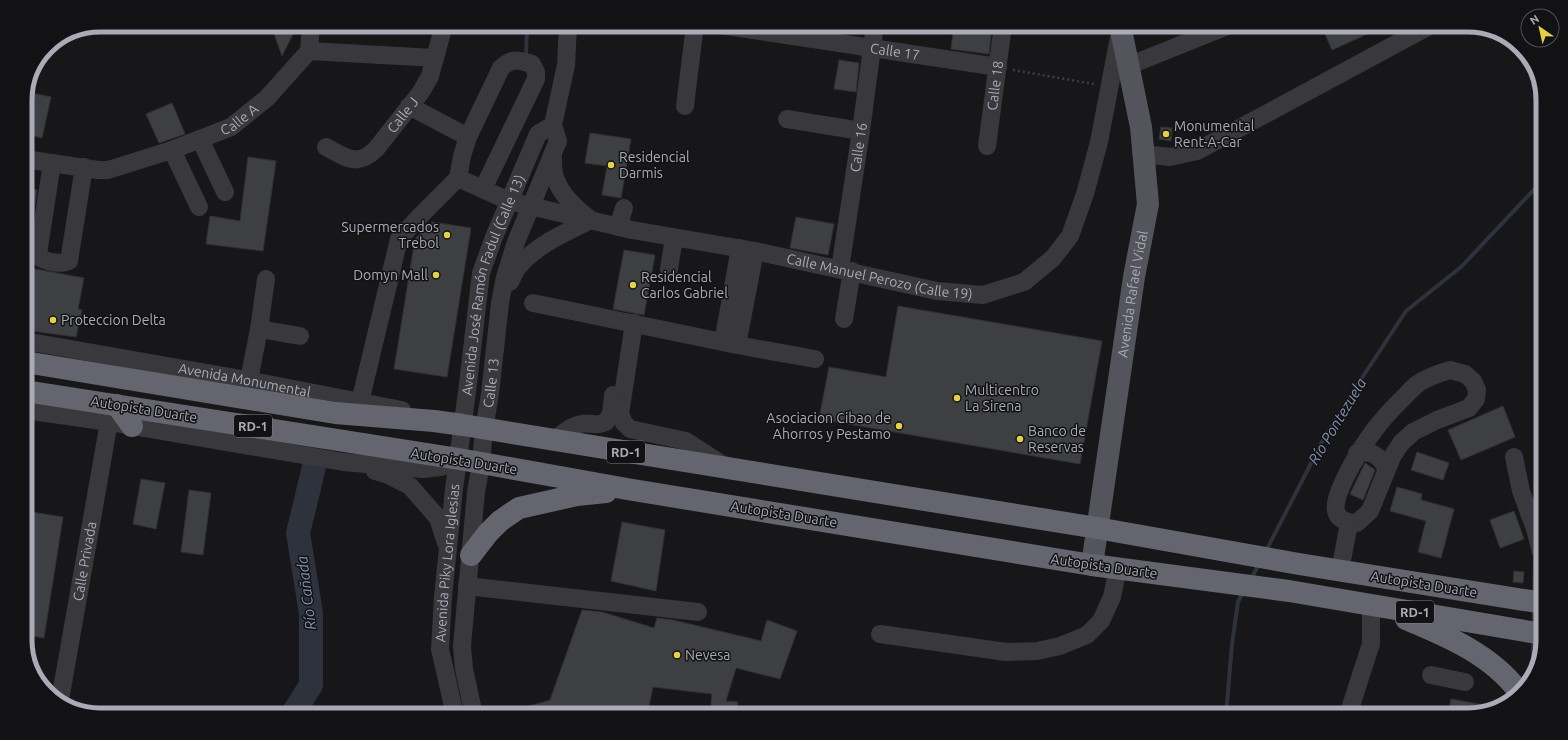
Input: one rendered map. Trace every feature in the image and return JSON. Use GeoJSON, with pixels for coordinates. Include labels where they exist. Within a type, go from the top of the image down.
{"type":"FeatureCollection","features":[{"type":"Feature","properties":{"kind":"highway","name":"Autopista Duarte"},"geometry":{"type":"LineString","coordinates":[[32,363],[335,413],[434,421],[473,427],[1097,528],[1340,571],[1536,602]]}},
{"type":"Feature","properties":{"kind":"highway","name":"Autopista Duarte"},"geometry":{"type":"LineString","coordinates":[[32,408],[113,414],[159,412],[459,459],[626,489],[1092,565],[1289,591],[1371,606],[1450,617],[1536,632]]}},
{"type":"Feature","properties":{"kind":"highway"},"geometry":{"type":"LineString","coordinates":[[113,414],[136,427],[159,412]]}},
{"type":"Feature","properties":{"kind":"highway"},"geometry":{"type":"LineString","coordinates":[[471,555],[488,532],[500,520],[520,508],[577,495],[626,489]]}},
{"type":"Feature","properties":{"kind":"highway"},"geometry":{"type":"LineString","coordinates":[[1371,606],[1442,634],[1470,649],[1501,672],[1516,688]]}},
{"type":"Feature","properties":{"kind":"main road","name":"Avenida Rafael Vidal"},"geometry":{"type":"LineString","coordinates":[[1092,565],[1133,284],[1148,204],[1141,127],[1121,32]]}},
{"type":"Feature","properties":{"kind":"street"},"geometry":{"type":"LineString","coordinates":[[310,32],[309,51],[435,58]]}},
{"type":"Feature","properties":{"kind":"street","name":"Calle J"},"geometry":{"type":"LineString","coordinates":[[326,147],[348,158],[356,160],[368,156],[376,150],[421,92],[430,76],[442,32]]}},
{"type":"Feature","properties":{"kind":"street","name":"Avenida José Ramón Fadul (Calle 13)"},"geometry":{"type":"LineString","coordinates":[[500,303],[505,277],[516,242],[558,141],[553,125],[566,65],[568,32]]}},
{"type":"Feature","properties":{"kind":"street"},"geometry":{"type":"LineString","coordinates":[[685,106],[694,32]]}},
{"type":"Feature","properties":{"kind":"street","name":"Calle 17"},"geometry":{"type":"LineString","coordinates":[[768,32],[998,67]]}},
{"type":"Feature","properties":{"kind":"street","name":"Calle 16"},"geometry":{"type":"LineString","coordinates":[[844,319],[846,270],[861,131],[874,32]]}},
{"type":"Feature","properties":{"kind":"street","name":"Calle 18"},"geometry":{"type":"LineString","coordinates":[[987,146],[1002,32]]}},
{"type":"Feature","properties":{"kind":"street","name":"Calle Manuel Perozo (Calle 19)"},"geometry":{"type":"LineString","coordinates":[[458,178],[509,201],[618,227],[748,250],[846,270],[937,291],[983,295],[1024,282],[1053,258],[1070,236],[1085,194],[1099,142],[1119,32]]}},
{"type":"Feature","properties":{"kind":"street"},"geometry":{"type":"LineString","coordinates":[[1128,66],[1213,32]]}},
{"type":"Feature","properties":{"kind":"street"},"geometry":{"type":"LineString","coordinates":[[1143,154],[1170,157],[1197,151],[1418,32]]}},
{"type":"Feature","properties":{"kind":"street","name":"Calle A"},"geometry":{"type":"LineString","coordinates":[[32,160],[98,170],[108,170],[172,150],[231,127],[267,98],[309,51]]}},
{"type":"Feature","properties":{"kind":"street"},"geometry":{"type":"LineString","coordinates":[[360,402],[399,239],[458,178],[462,156],[468,137],[501,68],[517,59],[532,64],[536,72],[536,79],[483,189]]}},
{"type":"Feature","properties":{"kind":"street"},"geometry":{"type":"LineString","coordinates":[[409,106],[468,137]]}},
{"type":"Feature","properties":{"kind":"street"},"geometry":{"type":"LineString","coordinates":[[787,119],[861,131]]}},
{"type":"Feature","properties":{"kind":"street","name":"Avenida José Ramón Fadul (Calle 13)"},"geometry":{"type":"LineString","coordinates":[[459,459],[473,427],[481,273],[494,237],[538,134],[553,125]]}},
{"type":"Feature","properties":{"kind":"street"},"geometry":{"type":"LineString","coordinates":[[200,139],[225,192]]}},
{"type":"Feature","properties":{"kind":"street"},"geometry":{"type":"LineString","coordinates":[[172,150],[199,207]]}},
{"type":"Feature","properties":{"kind":"street"},"geometry":{"type":"LineString","coordinates":[[500,303],[519,266],[524,261],[551,239],[591,220],[581,213],[565,196],[558,185],[554,174],[553,154]]}},
{"type":"Feature","properties":{"kind":"street"},"geometry":{"type":"LineString","coordinates":[[52,163],[38,256],[45,260],[66,263],[70,261],[84,167]]}},
{"type":"Feature","properties":{"kind":"street"},"geometry":{"type":"LineString","coordinates":[[618,227],[624,208]]}},
{"type":"Feature","properties":{"kind":"street"},"geometry":{"type":"LineString","coordinates":[[669,269],[674,238]]}},
{"type":"Feature","properties":{"kind":"street"},"geometry":{"type":"LineString","coordinates":[[730,344],[748,250]]}},
{"type":"Feature","properties":{"kind":"street"},"geometry":{"type":"LineString","coordinates":[[249,380],[259,329],[266,279]]}},
{"type":"Feature","properties":{"kind":"street","name":"Calle 13"},"geometry":{"type":"LineString","coordinates":[[481,464],[473,427],[490,394],[500,303]]}},
{"type":"Feature","properties":{"kind":"street"},"geometry":{"type":"LineString","coordinates":[[533,303],[730,344],[815,359]]}},
{"type":"Feature","properties":{"kind":"street"},"geometry":{"type":"LineString","coordinates":[[554,440],[571,428],[583,424],[597,426],[606,422],[609,418],[629,322]]}},
{"type":"Feature","properties":{"kind":"street"},"geometry":{"type":"LineString","coordinates":[[629,322],[620,414],[624,423],[630,429],[686,441],[728,468]]}},
{"type":"Feature","properties":{"kind":"street"},"geometry":{"type":"LineString","coordinates":[[259,329],[300,336]]}},
{"type":"Feature","properties":{"kind":"street","name":"Avenida Monumental"},"geometry":{"type":"LineString","coordinates":[[32,342],[249,380],[434,417],[473,427]]}},
{"type":"Feature","properties":{"kind":"street"},"geometry":{"type":"LineString","coordinates":[[1450,370],[1465,374],[1473,381],[1477,390],[1476,399],[1469,408],[1437,420],[1413,432],[1401,443],[1392,457],[1387,469],[1370,511],[1357,523],[1349,523],[1343,520],[1337,514],[1335,507],[1336,496],[1357,454],[1388,413],[1419,383],[1433,375],[1450,370]]}},
{"type":"Feature","properties":{"kind":"street","name":"Calle Privada"},"geometry":{"type":"LineString","coordinates":[[61,696],[113,414]]}},
{"type":"Feature","properties":{"kind":"street"},"geometry":{"type":"LineString","coordinates":[[136,427],[344,462],[423,469],[441,466],[459,459]]}},
{"type":"Feature","properties":{"kind":"street"},"geometry":{"type":"LineString","coordinates":[[1357,454],[1367,452],[1372,453],[1383,462],[1387,469]]}},
{"type":"Feature","properties":{"kind":"street"},"geometry":{"type":"LineString","coordinates":[[1514,457],[1522,491],[1536,533]]}},
{"type":"Feature","properties":{"kind":"street","name":"Avenida Piky Lora Iglesias"},"geometry":{"type":"LineString","coordinates":[[453,708],[440,649],[443,597],[454,489],[459,459]]}},
{"type":"Feature","properties":{"kind":"street"},"geometry":{"type":"LineString","coordinates":[[344,462],[388,475],[410,486],[438,518],[448,549]]}},
{"type":"Feature","properties":{"kind":"street","name":"Avenida Piky Lora Iglesias"},"geometry":{"type":"LineString","coordinates":[[472,708],[464,669],[462,646],[476,492],[481,464]]}},
{"type":"Feature","properties":{"kind":"street"},"geometry":{"type":"LineString","coordinates":[[1340,571],[1349,523]]}},
{"type":"Feature","properties":{"kind":"street"},"geometry":{"type":"LineString","coordinates":[[880,634],[1006,652],[1037,651],[1060,646],[1087,635],[1100,621],[1112,597],[1118,568]]}},
{"type":"Feature","properties":{"kind":"street"},"geometry":{"type":"LineString","coordinates":[[443,597],[466,593],[698,612]]}},
{"type":"Feature","properties":{"kind":"street"},"geometry":{"type":"LineString","coordinates":[[1350,708],[1370,650],[1371,606]]}},
{"type":"Feature","properties":{"kind":"street"},"geometry":{"type":"LineString","coordinates":[[1431,675],[1465,682]]}},
{"type":"Feature","properties":{"kind":"path"},"geometry":{"type":"LineString","coordinates":[[998,67],[1109,87]]}},
{"type":"Feature","properties":{"kind":"building"},"geometry":{"type":"Polygon","coordinates":[[[273,32],[294,32],[282,56],[273,32]]]}},
{"type":"Feature","properties":{"kind":"building"},"geometry":{"type":"Polygon","coordinates":[[[953,32],[991,32],[989,54],[951,49],[953,32]]]}},
{"type":"Feature","properties":{"kind":"building"},"geometry":{"type":"Polygon","coordinates":[[[1324,32],[1372,32],[1332,50],[1324,32]]]}},
{"type":"Feature","properties":{"kind":"building"},"geometry":{"type":"Polygon","coordinates":[[[839,60],[859,63],[856,92],[834,89],[839,60]]]}},
{"type":"Feature","properties":{"kind":"building"},"geometry":{"type":"Polygon","coordinates":[[[32,93],[51,97],[42,138],[32,136],[32,93]]]}},
{"type":"Feature","properties":{"kind":"building"},"geometry":{"type":"Polygon","coordinates":[[[172,103],[185,134],[159,143],[146,114],[172,103]]]}},
{"type":"Feature","properties":{"kind":"building","name":"Monumental Rent-A-Car"},"geometry":{"type":"Polygon","coordinates":[[[1161,127],[1172,128],[1171,141],[1159,139],[1161,127]]]}},
{"type":"Feature","properties":{"kind":"building","name":"Residencial Darmis"},"geometry":{"type":"Polygon","coordinates":[[[590,133],[631,139],[621,198],[602,195],[607,166],[585,163],[590,133]]]}},
{"type":"Feature","properties":{"kind":"building"},"geometry":{"type":"Polygon","coordinates":[[[248,157],[276,161],[263,251],[206,244],[210,216],[240,221],[248,157]]]}},
{"type":"Feature","properties":{"kind":"building"},"geometry":{"type":"Polygon","coordinates":[[[32,189],[37,190],[32,224],[32,189]]]}},
{"type":"Feature","properties":{"kind":"building"},"geometry":{"type":"Polygon","coordinates":[[[796,217],[834,224],[828,255],[790,248],[796,217]]]}},
{"type":"Feature","properties":{"kind":"building","name":"Domyn Mall"},"geometry":{"type":"Polygon","coordinates":[[[432,222],[471,228],[447,377],[394,369],[415,239],[432,222]]]}},
{"type":"Feature","properties":{"kind":"building","name":"Residencial Carlos Gabriel"},"geometry":{"type":"Polygon","coordinates":[[[624,250],[655,255],[644,315],[613,309],[624,250]]]}},
{"type":"Feature","properties":{"kind":"building"},"geometry":{"type":"Polygon","coordinates":[[[32,268],[84,278],[78,309],[82,310],[76,337],[32,331],[32,268]]]}},
{"type":"Feature","properties":{"kind":"building","name":"Multicentro La Sirena"},"geometry":{"type":"Polygon","coordinates":[[[898,306],[1102,341],[1080,464],[819,419],[829,367],[886,377],[898,306]]]}},
{"type":"Feature","properties":{"kind":"building"},"geometry":{"type":"Polygon","coordinates":[[[1503,406],[1515,437],[1461,460],[1448,430],[1503,406]]]}},
{"type":"Feature","properties":{"kind":"building"},"geometry":{"type":"Polygon","coordinates":[[[1417,452],[1449,463],[1443,480],[1411,470],[1417,452]]]}},
{"type":"Feature","properties":{"kind":"building"},"geometry":{"type":"Polygon","coordinates":[[[1365,463],[1375,470],[1363,500],[1350,494],[1365,463]]]}},
{"type":"Feature","properties":{"kind":"building"},"geometry":{"type":"Polygon","coordinates":[[[141,479],[165,483],[156,529],[133,524],[141,479]]]}},
{"type":"Feature","properties":{"kind":"building"},"geometry":{"type":"Polygon","coordinates":[[[1397,487],[1422,494],[1421,500],[1454,509],[1441,558],[1418,552],[1426,521],[1390,511],[1397,487]]]}},
{"type":"Feature","properties":{"kind":"building"},"geometry":{"type":"Polygon","coordinates":[[[189,490],[211,493],[203,555],[181,552],[189,490]]]}},
{"type":"Feature","properties":{"kind":"building"},"geometry":{"type":"Polygon","coordinates":[[[1514,511],[1524,539],[1500,548],[1490,520],[1514,511]]]}},
{"type":"Feature","properties":{"kind":"building"},"geometry":{"type":"Polygon","coordinates":[[[32,512],[63,517],[44,638],[32,636],[32,512]]]}},
{"type":"Feature","properties":{"kind":"building"},"geometry":{"type":"Polygon","coordinates":[[[622,522],[665,530],[656,591],[611,581],[622,522]]]}},
{"type":"Feature","properties":{"kind":"building"},"geometry":{"type":"Polygon","coordinates":[[[1514,571],[1524,572],[1523,583],[1513,582],[1514,571]]]}},
{"type":"Feature","properties":{"kind":"building","name":"Nevesa"},"geometry":{"type":"Polygon","coordinates":[[[582,610],[602,612],[654,628],[657,618],[673,620],[761,641],[767,620],[797,631],[780,679],[736,668],[726,701],[738,702],[738,708],[711,708],[712,694],[653,687],[648,708],[526,707],[550,700],[582,610]]]}},
{"type":"Feature","properties":{"kind":"building"},"geometry":{"type":"Polygon","coordinates":[[[1451,699],[1487,706],[1468,708],[1449,708],[1451,699]]]}},
{"type":"Feature","properties":{"kind":"waterway"},"geometry":{"type":"LineString","coordinates":[[526,54],[527,32]]}},
{"type":"Feature","properties":{"kind":"waterway","name":"Río Pontezuela"},"geometry":{"type":"LineString","coordinates":[[1266,551],[1322,442],[1406,311],[1461,267],[1536,187]]}},
{"type":"Feature","properties":{"kind":"waterway","name":"Río Cañada"},"geometry":{"type":"LineString","coordinates":[[296,708],[311,685],[311,613],[298,533],[314,467]]}},
{"type":"Feature","properties":{"kind":"waterway","name":"Río Pontezuela"},"geometry":{"type":"LineString","coordinates":[[1251,579],[1259,564]]}},
{"type":"Feature","properties":{"kind":"waterway","name":"Río Pontezuela"},"geometry":{"type":"LineString","coordinates":[[1227,708],[1232,644],[1238,602],[1243,592]]}},
{"type":"Feature","properties":{"kind":"place","name":"Monumental Rent-A-Car"},"geometry":{"type":"Point","coordinates":[1166,134]}},
{"type":"Feature","properties":{"kind":"place","name":"Residencial Darmis"},"geometry":{"type":"Point","coordinates":[611,165]}},
{"type":"Feature","properties":{"kind":"place","name":"Supermercados Trebol"},"geometry":{"type":"Point","coordinates":[447,235]}},
{"type":"Feature","properties":{"kind":"place","name":"Domyn Mall"},"geometry":{"type":"Point","coordinates":[436,275]}},
{"type":"Feature","properties":{"kind":"place","name":"Residencial Carlos Gabriel"},"geometry":{"type":"Point","coordinates":[633,285]}},
{"type":"Feature","properties":{"kind":"place","name":"Proteccion Delta"},"geometry":{"type":"Point","coordinates":[53,320]}},
{"type":"Feature","properties":{"kind":"place","name":"Multicentro La Sirena"},"geometry":{"type":"Point","coordinates":[957,398]}},
{"type":"Feature","properties":{"kind":"place","name":"Asociacion Cibao de Ahorros y Pestamo"},"geometry":{"type":"Point","coordinates":[899,426]}},
{"type":"Feature","properties":{"kind":"place","name":"Banco de Reservas"},"geometry":{"type":"Point","coordinates":[1020,439]}},
{"type":"Feature","properties":{"kind":"place","name":"Nevesa"},"geometry":{"type":"Point","coordinates":[677,655]}}]}
